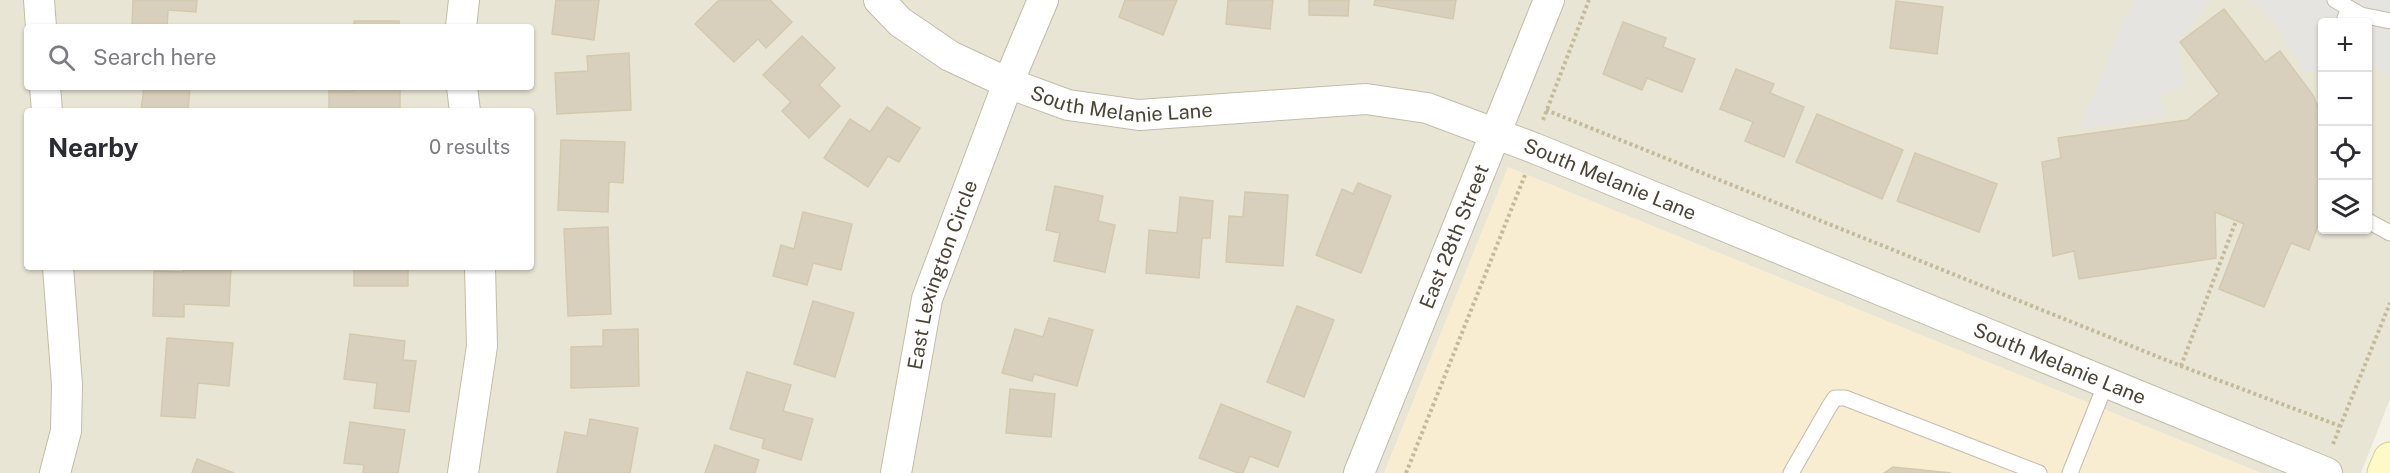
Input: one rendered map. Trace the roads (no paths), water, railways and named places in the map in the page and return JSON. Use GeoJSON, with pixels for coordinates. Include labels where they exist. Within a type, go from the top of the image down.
{"type":"FeatureCollection","features":[{"type":"Feature","properties":{"kind":"main road"},"geometry":{"type":"LineString","coordinates":[[2384,473],[2390,459]]}},
{"type":"Feature","properties":{"kind":"street"},"geometry":{"type":"LineString","coordinates":[[39,0],[41,24]]}},
{"type":"Feature","properties":{"kind":"street"},"geometry":{"type":"LineString","coordinates":[[461,24],[464,0]]}},
{"type":"Feature","properties":{"kind":"street","name":"South Melanie Lane"},"geometry":{"type":"LineString","coordinates":[[879,0],[900,22],[950,56],[1008,83],[1068,105],[1139,115],[1366,99],[1427,108],[1534,148],[2327,473]]}},
{"type":"Feature","properties":{"kind":"street","name":"East Lexington Circle"},"geometry":{"type":"LineString","coordinates":[[896,473],[927,298],[1008,83],[1043,0]]}},
{"type":"Feature","properties":{"kind":"street","name":"East 28th Street"},"geometry":{"type":"LineString","coordinates":[[1359,473],[1549,0]]}},
{"type":"Feature","properties":{"kind":"street"},"geometry":{"type":"LineString","coordinates":[[45,90],[47,108]]}},
{"type":"Feature","properties":{"kind":"street"},"geometry":{"type":"LineString","coordinates":[[462,90],[465,108]]}},
{"type":"Feature","properties":{"kind":"street"},"geometry":{"type":"LineString","coordinates":[[55,473],[66,431],[67,385],[58,270]]}},
{"type":"Feature","properties":{"kind":"street"},"geometry":{"type":"LineString","coordinates":[[463,473],[482,346],[480,270]]}},
{"type":"Feature","properties":{"kind":"lane"},"geometry":{"type":"LineString","coordinates":[[2342,10],[2390,21]]}},
{"type":"Feature","properties":{"kind":"lane"},"geometry":{"type":"LineString","coordinates":[[2372,223],[2390,233]]}},
{"type":"Feature","properties":{"kind":"lane"},"geometry":{"type":"LineString","coordinates":[[2070,473],[2106,383]]}},
{"type":"Feature","properties":{"kind":"lane"},"geometry":{"type":"LineString","coordinates":[[1791,473],[1835,398],[1845,398],[2039,473]]}}]}
